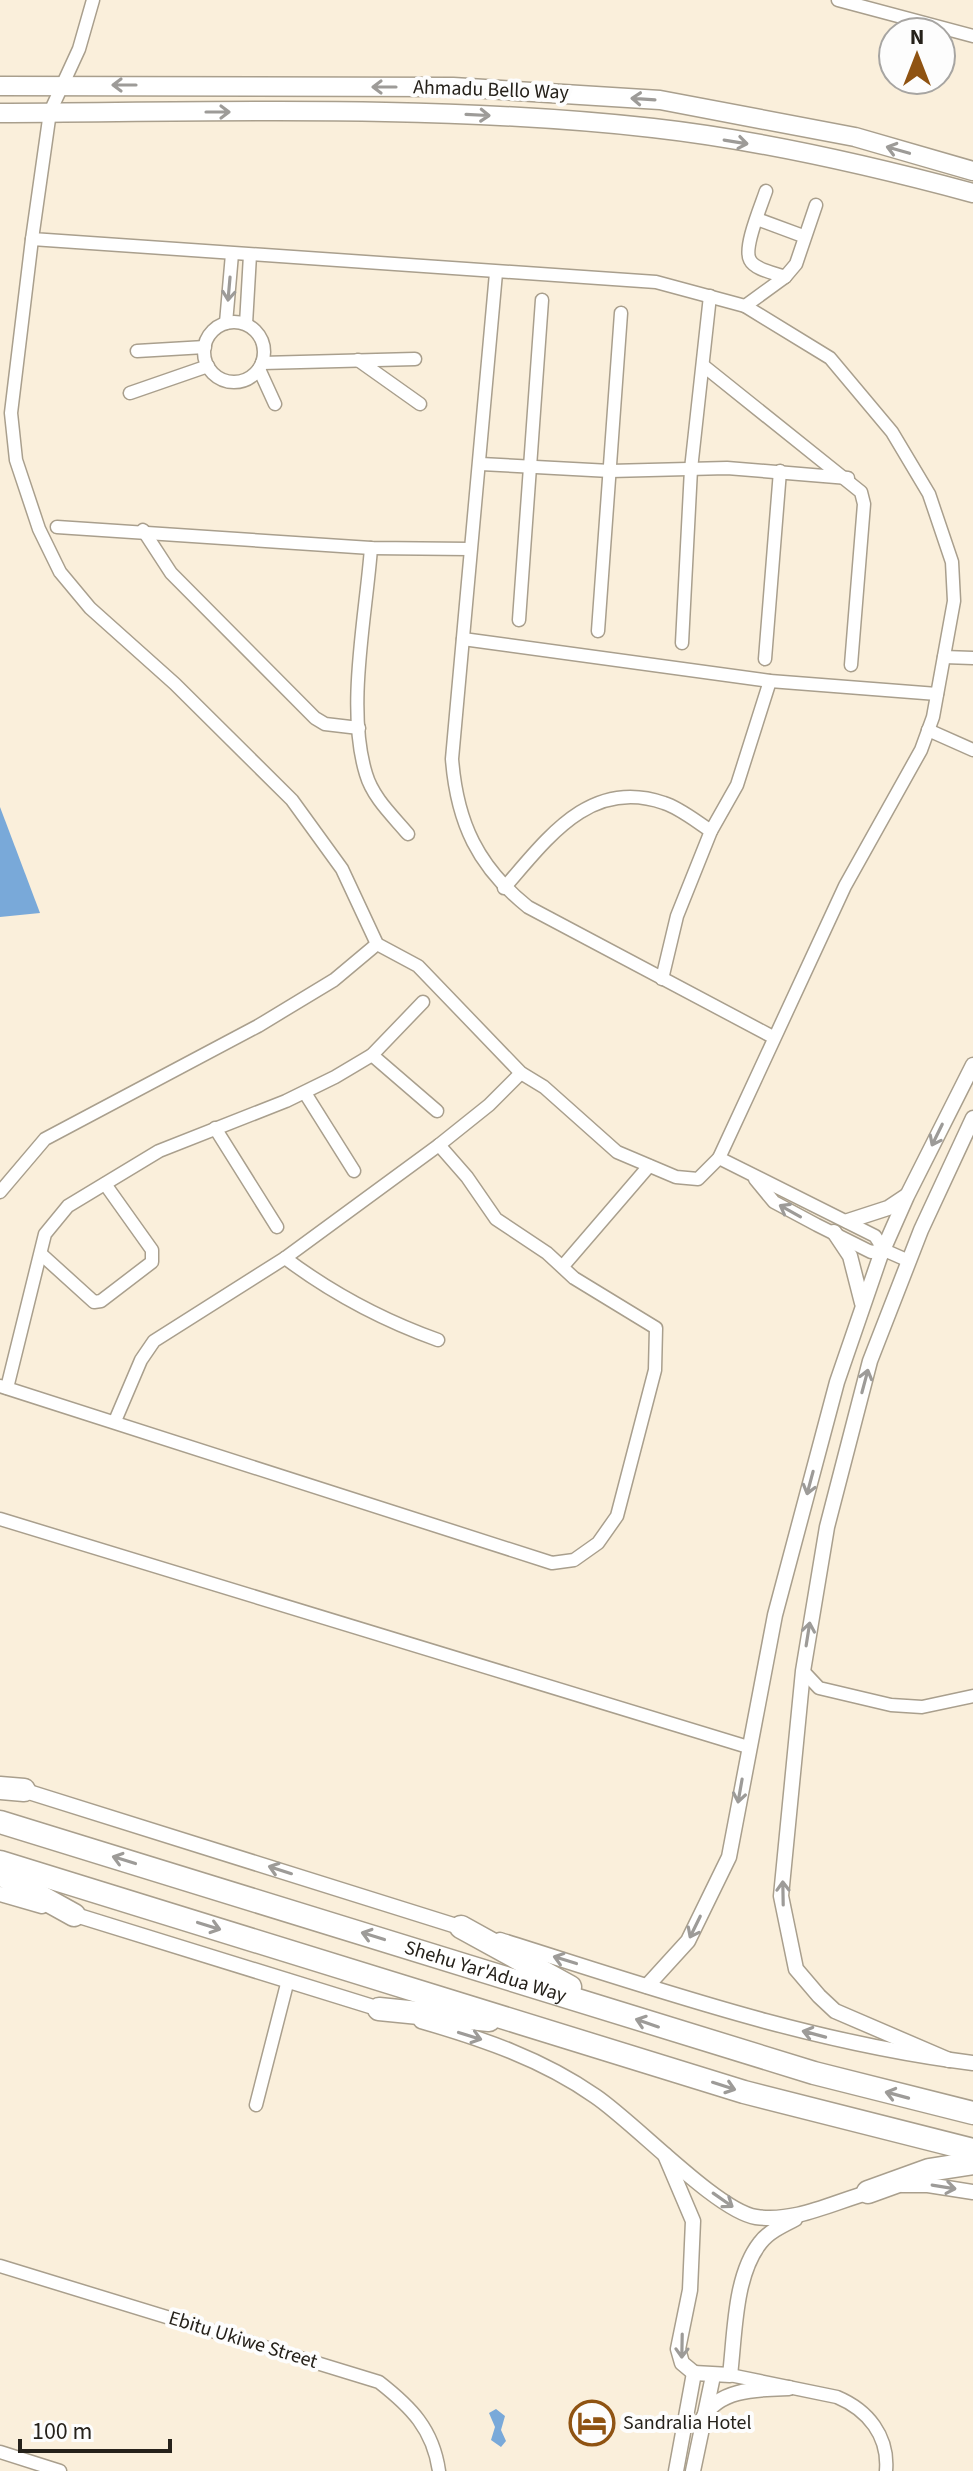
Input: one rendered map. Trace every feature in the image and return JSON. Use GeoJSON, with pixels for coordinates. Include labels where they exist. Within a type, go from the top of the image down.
{"type":"FeatureCollection","features":[{"type":"Feature","properties":{"kind":"highway"},"geometry":{"type":"LineString","coordinates":[[0,1785],[24,1790]]}},
{"type":"Feature","properties":{"kind":"highway","name":"Shehu Yar'Adua Way"},"geometry":{"type":"LineString","coordinates":[[0,1822],[814,2073],[973,2113]]}},
{"type":"Feature","properties":{"kind":"highway","name":"Shehu Yar'Adua Way"},"geometry":{"type":"LineString","coordinates":[[0,1862],[575,2037],[744,2092],[973,2150]]}},
{"type":"Feature","properties":{"kind":"highway"},"geometry":{"type":"LineString","coordinates":[[0,1874],[74,1915]]}},
{"type":"Feature","properties":{"kind":"highway"},"geometry":{"type":"LineString","coordinates":[[461,1927],[613,2010]]}},
{"type":"Feature","properties":{"kind":"highway"},"geometry":{"type":"LineString","coordinates":[[379,2009],[501,2022],[575,2037]]}},
{"type":"Feature","properties":{"kind":"highway"},"geometry":{"type":"LineString","coordinates":[[868,2192],[929,2170],[973,2163]]}},
{"type":"Feature","properties":{"kind":"main road","name":"Ahmadu Bello Way"},"geometry":{"type":"LineString","coordinates":[[0,86],[453,87],[660,100],[855,137],[973,171]]}},
{"type":"Feature","properties":{"kind":"main road","name":"Ahmadu Bello Way"},"geometry":{"type":"LineString","coordinates":[[0,113],[434,113],[549,119],[655,128],[758,145],[973,193]]}},
{"type":"Feature","properties":{"kind":"street"},"geometry":{"type":"LineString","coordinates":[[32,239],[656,282],[745,306],[830,358],[892,432],[929,494],[952,562],[954,601],[928,730],[921,750],[845,886],[719,1158],[698,1179],[676,1177],[617,1152],[544,1087],[521,1073],[418,966],[377,944],[342,869],[316,828],[292,800],[175,684],[90,608],[60,572],[39,529],[16,460],[11,413],[32,239],[50,112],[79,49],[93,0]]}},
{"type":"Feature","properties":{"kind":"street"},"geometry":{"type":"LineString","coordinates":[[838,0],[973,36]]}},
{"type":"Feature","properties":{"kind":"street"},"geometry":{"type":"LineString","coordinates":[[766,191],[748,248],[749,259],[756,267],[785,277]]}},
{"type":"Feature","properties":{"kind":"street"},"geometry":{"type":"LineString","coordinates":[[745,306],[785,277],[796,264],[816,205]]}},
{"type":"Feature","properties":{"kind":"street"},"geometry":{"type":"LineString","coordinates":[[757,219],[803,236]]}},
{"type":"Feature","properties":{"kind":"street"},"geometry":{"type":"LineString","coordinates":[[226,323],[232,254]]}},
{"type":"Feature","properties":{"kind":"street"},"geometry":{"type":"LineString","coordinates":[[246,324],[250,255]]}},
{"type":"Feature","properties":{"kind":"street"},"geometry":{"type":"LineString","coordinates":[[496,273],[452,759],[455,791],[476,846],[494,879],[528,907],[773,1037]]}},
{"type":"Feature","properties":{"kind":"street"},"geometry":{"type":"LineString","coordinates":[[682,643],[691,469],[705,367],[710,296]]}},
{"type":"Feature","properties":{"kind":"street"},"geometry":{"type":"LineString","coordinates":[[519,620],[542,300]]}},
{"type":"Feature","properties":{"kind":"street"},"geometry":{"type":"LineString","coordinates":[[598,631],[621,313]]}},
{"type":"Feature","properties":{"kind":"street"},"geometry":{"type":"LineString","coordinates":[[226,323],[246,324],[261,337],[265,350],[261,366],[249,378],[236,382],[223,380],[208,366],[205,347],[210,335],[226,323]]}},
{"type":"Feature","properties":{"kind":"street"},"geometry":{"type":"LineString","coordinates":[[137,351],[205,347]]}},
{"type":"Feature","properties":{"kind":"street"},"geometry":{"type":"LineString","coordinates":[[261,366],[415,359]]}},
{"type":"Feature","properties":{"kind":"street"},"geometry":{"type":"LineString","coordinates":[[358,360],[420,404]]}},
{"type":"Feature","properties":{"kind":"street"},"geometry":{"type":"LineString","coordinates":[[130,393],[208,366]]}},
{"type":"Feature","properties":{"kind":"street"},"geometry":{"type":"LineString","coordinates":[[261,366],[275,404]]}},
{"type":"Feature","properties":{"kind":"street"},"geometry":{"type":"LineString","coordinates":[[705,367],[848,478],[861,492],[864,504],[851,665]]}},
{"type":"Feature","properties":{"kind":"street"},"geometry":{"type":"LineString","coordinates":[[481,464],[610,471],[780,471],[848,478]]}},
{"type":"Feature","properties":{"kind":"street"},"geometry":{"type":"LineString","coordinates":[[765,659],[780,471]]}},
{"type":"Feature","properties":{"kind":"street"},"geometry":{"type":"LineString","coordinates":[[57,527],[143,530],[371,548],[470,549]]}},
{"type":"Feature","properties":{"kind":"street"},"geometry":{"type":"LineString","coordinates":[[143,530],[171,573],[315,718],[325,724],[359,728]]}},
{"type":"Feature","properties":{"kind":"street"},"geometry":{"type":"LineString","coordinates":[[371,548],[359,728],[366,774],[375,794],[408,834]]}},
{"type":"Feature","properties":{"kind":"street"},"geometry":{"type":"LineString","coordinates":[[463,639],[770,681],[937,694]]}},
{"type":"Feature","properties":{"kind":"street"},"geometry":{"type":"LineString","coordinates":[[944,657],[973,658]]}},
{"type":"Feature","properties":{"kind":"street"},"geometry":{"type":"LineString","coordinates":[[662,979],[677,916],[711,831],[737,785],[770,681]]}},
{"type":"Feature","properties":{"kind":"street"},"geometry":{"type":"LineString","coordinates":[[928,730],[973,750]]}},
{"type":"Feature","properties":{"kind":"street"},"geometry":{"type":"LineString","coordinates":[[504,888],[564,821],[583,807],[608,799],[630,797],[665,803],[711,831]]}},
{"type":"Feature","properties":{"kind":"street"},"geometry":{"type":"LineString","coordinates":[[0,1192],[45,1139],[258,1026],[334,980],[377,944]]}},
{"type":"Feature","properties":{"kind":"street"},"geometry":{"type":"LineString","coordinates":[[423,1002],[372,1055],[305,1093],[159,1151],[68,1206],[53,1221],[41,1254],[4,1387],[552,1563],[574,1560],[607,1534],[623,1502],[655,1370],[656,1328],[574,1278],[563,1266],[496,1219],[467,1177],[439,1145]]}},
{"type":"Feature","properties":{"kind":"street"},"geometry":{"type":"LineString","coordinates":[[372,1055],[437,1111]]}},
{"type":"Feature","properties":{"kind":"street"},"geometry":{"type":"LineString","coordinates":[[647,1986],[688,1941],[729,1857],[748,1747],[791,1548],[862,1303],[907,1196],[973,1065]]}},
{"type":"Feature","properties":{"kind":"street"},"geometry":{"type":"LineString","coordinates":[[115,1421],[141,1360],[154,1341],[285,1258],[439,1145],[489,1105],[521,1073]]}},
{"type":"Feature","properties":{"kind":"street"},"geometry":{"type":"LineString","coordinates":[[305,1093],[354,1171]]}},
{"type":"Feature","properties":{"kind":"street"},"geometry":{"type":"LineString","coordinates":[[949,2060],[835,2011],[796,1969],[781,1896],[803,1671],[827,1527],[870,1361],[909,1261],[968,1138],[973,1118]]}},
{"type":"Feature","properties":{"kind":"street"},"geometry":{"type":"LineString","coordinates":[[215,1128],[277,1227]]}},
{"type":"Feature","properties":{"kind":"street"},"geometry":{"type":"LineString","coordinates":[[719,1158],[755,1179],[776,1184],[875,1236],[884,1250]]}},
{"type":"Feature","properties":{"kind":"street"},"geometry":{"type":"LineString","coordinates":[[563,1266],[649,1166]]}},
{"type":"Feature","properties":{"kind":"street"},"geometry":{"type":"LineString","coordinates":[[755,1179],[774,1202],[871,1252],[884,1250],[909,1261]]}},
{"type":"Feature","properties":{"kind":"street"},"geometry":{"type":"LineString","coordinates":[[41,1254],[94,1302],[101,1301],[152,1262],[152,1250],[105,1184]]}},
{"type":"Feature","properties":{"kind":"street"},"geometry":{"type":"LineString","coordinates":[[848,1221],[888,1208],[907,1196]]}},
{"type":"Feature","properties":{"kind":"street"},"geometry":{"type":"LineString","coordinates":[[834,1232],[850,1256],[862,1303]]}},
{"type":"Feature","properties":{"kind":"street"},"geometry":{"type":"LineString","coordinates":[[285,1258],[329,1291],[396,1325],[438,1340]]}},
{"type":"Feature","properties":{"kind":"street"},"geometry":{"type":"LineString","coordinates":[[0,1519],[748,1747]]}},
{"type":"Feature","properties":{"kind":"street"},"geometry":{"type":"LineString","coordinates":[[803,1671],[819,1688],[891,1705],[922,1707],[973,1696]]}},
{"type":"Feature","properties":{"kind":"street"},"geometry":{"type":"LineString","coordinates":[[800,1697],[819,1688]]}},
{"type":"Feature","properties":{"kind":"street"},"geometry":{"type":"LineString","coordinates":[[24,1790],[647,1986],[860,2046],[973,2063]]}},
{"type":"Feature","properties":{"kind":"street"},"geometry":{"type":"LineString","coordinates":[[0,1894],[477,2038],[548,2067],[596,2096],[720,2199],[746,2215],[773,2219],[906,2184],[973,2192]]}},
{"type":"Feature","properties":{"kind":"street"},"geometry":{"type":"LineString","coordinates":[[256,2105],[288,1980]]}},
{"type":"Feature","properties":{"kind":"street"},"geometry":{"type":"LineString","coordinates":[[860,2046],[867,2026]]}},
{"type":"Feature","properties":{"kind":"street"},"geometry":{"type":"LineString","coordinates":[[663,2151],[693,2221],[685,2314],[678,2349],[682,2363],[692,2378],[676,2471]]}},
{"type":"Feature","properties":{"kind":"street"},"geometry":{"type":"LineString","coordinates":[[730,2375],[744,2278],[758,2245],[786,2224],[814,2210]]}},
{"type":"Feature","properties":{"kind":"street","name":"Ebitu Ukiwe Street"},"geometry":{"type":"LineString","coordinates":[[0,2266],[379,2382],[420,2417],[429,2434],[439,2471]]}},
{"type":"Feature","properties":{"kind":"street"},"geometry":{"type":"LineString","coordinates":[[692,2378],[710,2382],[730,2375],[853,2404],[874,2423],[884,2442],[886,2471]]}},
{"type":"Feature","properties":{"kind":"street"},"geometry":{"type":"LineString","coordinates":[[693,2471],[710,2382]]}},
{"type":"Feature","properties":{"kind":"street"},"geometry":{"type":"LineString","coordinates":[[702,2418],[707,2410],[732,2394],[789,2388]]}},
{"type":"Feature","properties":{"kind":"street"},"geometry":{"type":"LineString","coordinates":[[0,2452],[60,2471]]}},
{"type":"Feature","properties":{"kind":"water"},"geometry":{"type":"Polygon","coordinates":[[[0,807],[40,913],[0,917],[0,807]]]}},
{"type":"Feature","properties":{"kind":"water"},"geometry":{"type":"Polygon","coordinates":[[[496,2409],[505,2416],[501,2430],[506,2441],[501,2447],[491,2440],[495,2427],[489,2413],[496,2409]]]}},
{"type":"Feature","properties":{"kind":"place","name":"Sandralia Hotel"},"geometry":{"type":"Point","coordinates":[592,2423]}}]}
